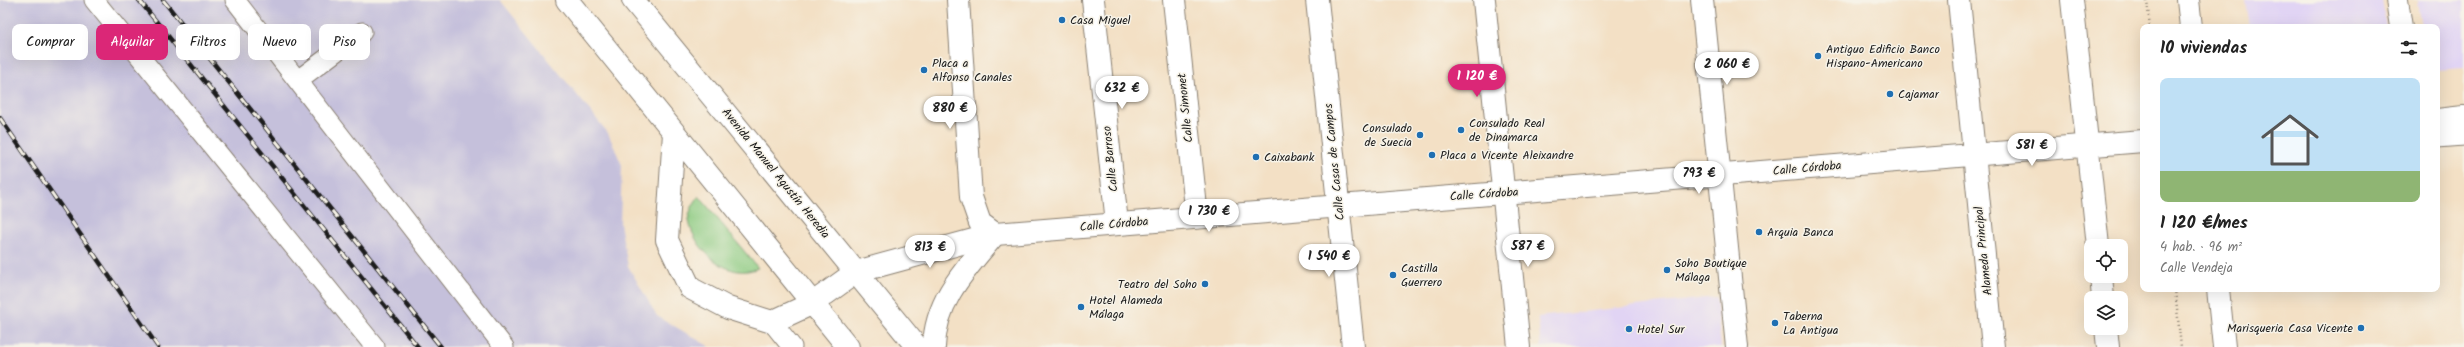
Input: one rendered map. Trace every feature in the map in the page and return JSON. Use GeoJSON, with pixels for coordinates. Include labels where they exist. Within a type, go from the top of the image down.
{"type":"FeatureCollection","features":[{"type":"Feature","properties":{"kind":"street"},"geometry":{"type":"LineString","coordinates":[[567,0],[848,347]]}},
{"type":"Feature","properties":{"kind":"street","name":"Avenida Manuel Agustín Heredia"},"geometry":{"type":"LineString","coordinates":[[633,0],[918,347]]}},
{"type":"Feature","properties":{"kind":"street"},"geometry":{"type":"LineString","coordinates":[[934,347],[934,329],[952,286],[995,234],[980,223],[971,197],[958,0],[962,0]]}},
{"type":"Feature","properties":{"kind":"street","name":"Calle Barroso"},"geometry":{"type":"LineString","coordinates":[[1093,0],[1117,223]]}},
{"type":"Feature","properties":{"kind":"street","name":"Calle Simonet"},"geometry":{"type":"LineString","coordinates":[[1174,0],[1197,217]]}},
{"type":"Feature","properties":{"kind":"street","name":"Calle Casas de Campos"},"geometry":{"type":"LineString","coordinates":[[1317,0],[1353,347]]}},
{"type":"Feature","properties":{"kind":"street"},"geometry":{"type":"LineString","coordinates":[[1484,0],[1519,347]]}},
{"type":"Feature","properties":{"kind":"street"},"geometry":{"type":"LineString","coordinates":[[1702,0],[1718,176],[1737,347]]}},
{"type":"Feature","properties":{"kind":"street","name":"Alameda Principal"},"geometry":{"type":"LineString","coordinates":[[1959,0],[1993,347]]}},
{"type":"Feature","properties":{"kind":"street"},"geometry":{"type":"LineString","coordinates":[[2072,0],[2097,239]]}},
{"type":"Feature","properties":{"kind":"street"},"geometry":{"type":"LineString","coordinates":[[2188,0],[2191,24]]}},
{"type":"Feature","properties":{"kind":"street"},"geometry":{"type":"LineString","coordinates":[[2397,0],[2401,24]]}},
{"type":"Feature","properties":{"kind":"street"},"geometry":{"type":"LineString","coordinates":[[2440,120],[2464,117]]}},
{"type":"Feature","properties":{"kind":"street"},"geometry":{"type":"LineString","coordinates":[[674,133],[667,240],[690,288],[728,308],[772,322],[813,303],[856,272]]}},
{"type":"Feature","properties":{"kind":"street"},"geometry":{"type":"LineString","coordinates":[[1974,154],[2140,142]]}},
{"type":"Feature","properties":{"kind":"street","name":"Calle Córdoba"},"geometry":{"type":"LineString","coordinates":[[856,272],[995,234],[1974,154]]}},
{"type":"Feature","properties":{"kind":"street"},"geometry":{"type":"LineString","coordinates":[[2218,292],[2224,347]]}},
{"type":"Feature","properties":{"kind":"street"},"geometry":{"type":"LineString","coordinates":[[2107,335],[2108,347]]}},
{"type":"Feature","properties":{"kind":"lane"},"geometry":{"type":"LineString","coordinates":[[94,0],[375,347]]}},
{"type":"Feature","properties":{"kind":"lane"},"geometry":{"type":"LineString","coordinates":[[235,0],[504,347]]}},
{"type":"Feature","properties":{"kind":"lane"},"geometry":{"type":"LineString","coordinates":[[298,80],[325,60]]}},
{"type":"Feature","properties":{"kind":"lane"},"geometry":{"type":"LineString","coordinates":[[2440,138],[2464,136]]}},
{"type":"Feature","properties":{"kind":"lane"},"geometry":{"type":"LineString","coordinates":[[772,322],[792,347]]}},
{"type":"Feature","properties":{"kind":"path"},"geometry":{"type":"LineString","coordinates":[[2147,0],[2150,24]]}},
{"type":"Feature","properties":{"kind":"path"},"geometry":{"type":"LineString","coordinates":[[2175,292],[2181,347]]}},
{"type":"Feature","properties":{"kind":"shaded area"},"geometry":{"type":"Polygon","coordinates":[[[0,0],[500,0],[608,133],[622,165],[620,224],[628,266],[657,316],[710,347],[0,347],[0,0]]]}},
{"type":"Feature","properties":{"kind":"shaded area"},"geometry":{"type":"Polygon","coordinates":[[[2245,0],[2382,0],[2386,24],[2249,24],[2245,0]]]}},
{"type":"Feature","properties":{"kind":"shaded area"},"geometry":{"type":"Polygon","coordinates":[[[2418,0],[2464,0],[2464,68],[2440,70],[2440,24],[2422,24],[2418,0]]]}},
{"type":"Feature","properties":{"kind":"shaded area","name":"Hotel Sur"},"geometry":{"type":"Polygon","coordinates":[[[1716,297],[1721,347],[1541,347],[1538,317],[1716,297]]]}},
{"type":"Feature","properties":{"kind":"green space"},"geometry":{"type":"Polygon","coordinates":[[[699,196],[758,268],[747,271],[736,271],[714,261],[705,252],[692,232],[689,221],[690,211],[699,196]]]}},
{"type":"Feature","properties":{"kind":"railway"},"geometry":{"type":"LineString","coordinates":[[139,0],[418,347]]}},
{"type":"Feature","properties":{"kind":"railway"},"geometry":{"type":"LineString","coordinates":[[163,0],[441,347]]}},
{"type":"Feature","properties":{"kind":"railway"},"geometry":{"type":"LineString","coordinates":[[0,118],[158,347]]}},
{"type":"Feature","properties":{"kind":"place","name":"Casa Miguel"},"geometry":{"type":"Point","coordinates":[1062,20]}},
{"type":"Feature","properties":{"kind":"place","name":"Antiguo Edificio Banco Hispano-Americano"},"geometry":{"type":"Point","coordinates":[1818,56]}},
{"type":"Feature","properties":{"kind":"place","name":"Placa a Alfonso Canales"},"geometry":{"type":"Point","coordinates":[924,70]}},
{"type":"Feature","properties":{"kind":"place","name":"Cajamar"},"geometry":{"type":"Point","coordinates":[1890,94]}},
{"type":"Feature","properties":{"kind":"place","name":"Consulado Real de Dinamarca"},"geometry":{"type":"Point","coordinates":[1461,130]}},
{"type":"Feature","properties":{"kind":"place","name":"Consulado de Suecia"},"geometry":{"type":"Point","coordinates":[1420,135]}},
{"type":"Feature","properties":{"kind":"place","name":"Placa a Vicente Aleixandre"},"geometry":{"type":"Point","coordinates":[1432,155]}},
{"type":"Feature","properties":{"kind":"place","name":"Caixabank"},"geometry":{"type":"Point","coordinates":[1256,157]}},
{"type":"Feature","properties":{"kind":"place","name":"Arquia Banca"},"geometry":{"type":"Point","coordinates":[1759,232]}},
{"type":"Feature","properties":{"kind":"place","name":"Soho Boutique Málaga"},"geometry":{"type":"Point","coordinates":[1667,270]}},
{"type":"Feature","properties":{"kind":"place","name":"Castilla Guerrero"},"geometry":{"type":"Point","coordinates":[1393,275]}},
{"type":"Feature","properties":{"kind":"place","name":"Teatro del Soho"},"geometry":{"type":"Point","coordinates":[1205,284]}},
{"type":"Feature","properties":{"kind":"place","name":"Hotel Alameda Málaga"},"geometry":{"type":"Point","coordinates":[1081,307]}},
{"type":"Feature","properties":{"kind":"place","name":"Taberna La Antigua"},"geometry":{"type":"Point","coordinates":[1775,323]}},
{"type":"Feature","properties":{"kind":"place","name":"Marisqueria Casa Vicente"},"geometry":{"type":"Point","coordinates":[2361,328]}},
{"type":"Feature","properties":{"kind":"place","name":"Hotel Sur"},"geometry":{"type":"Point","coordinates":[1629,329]}}]}
